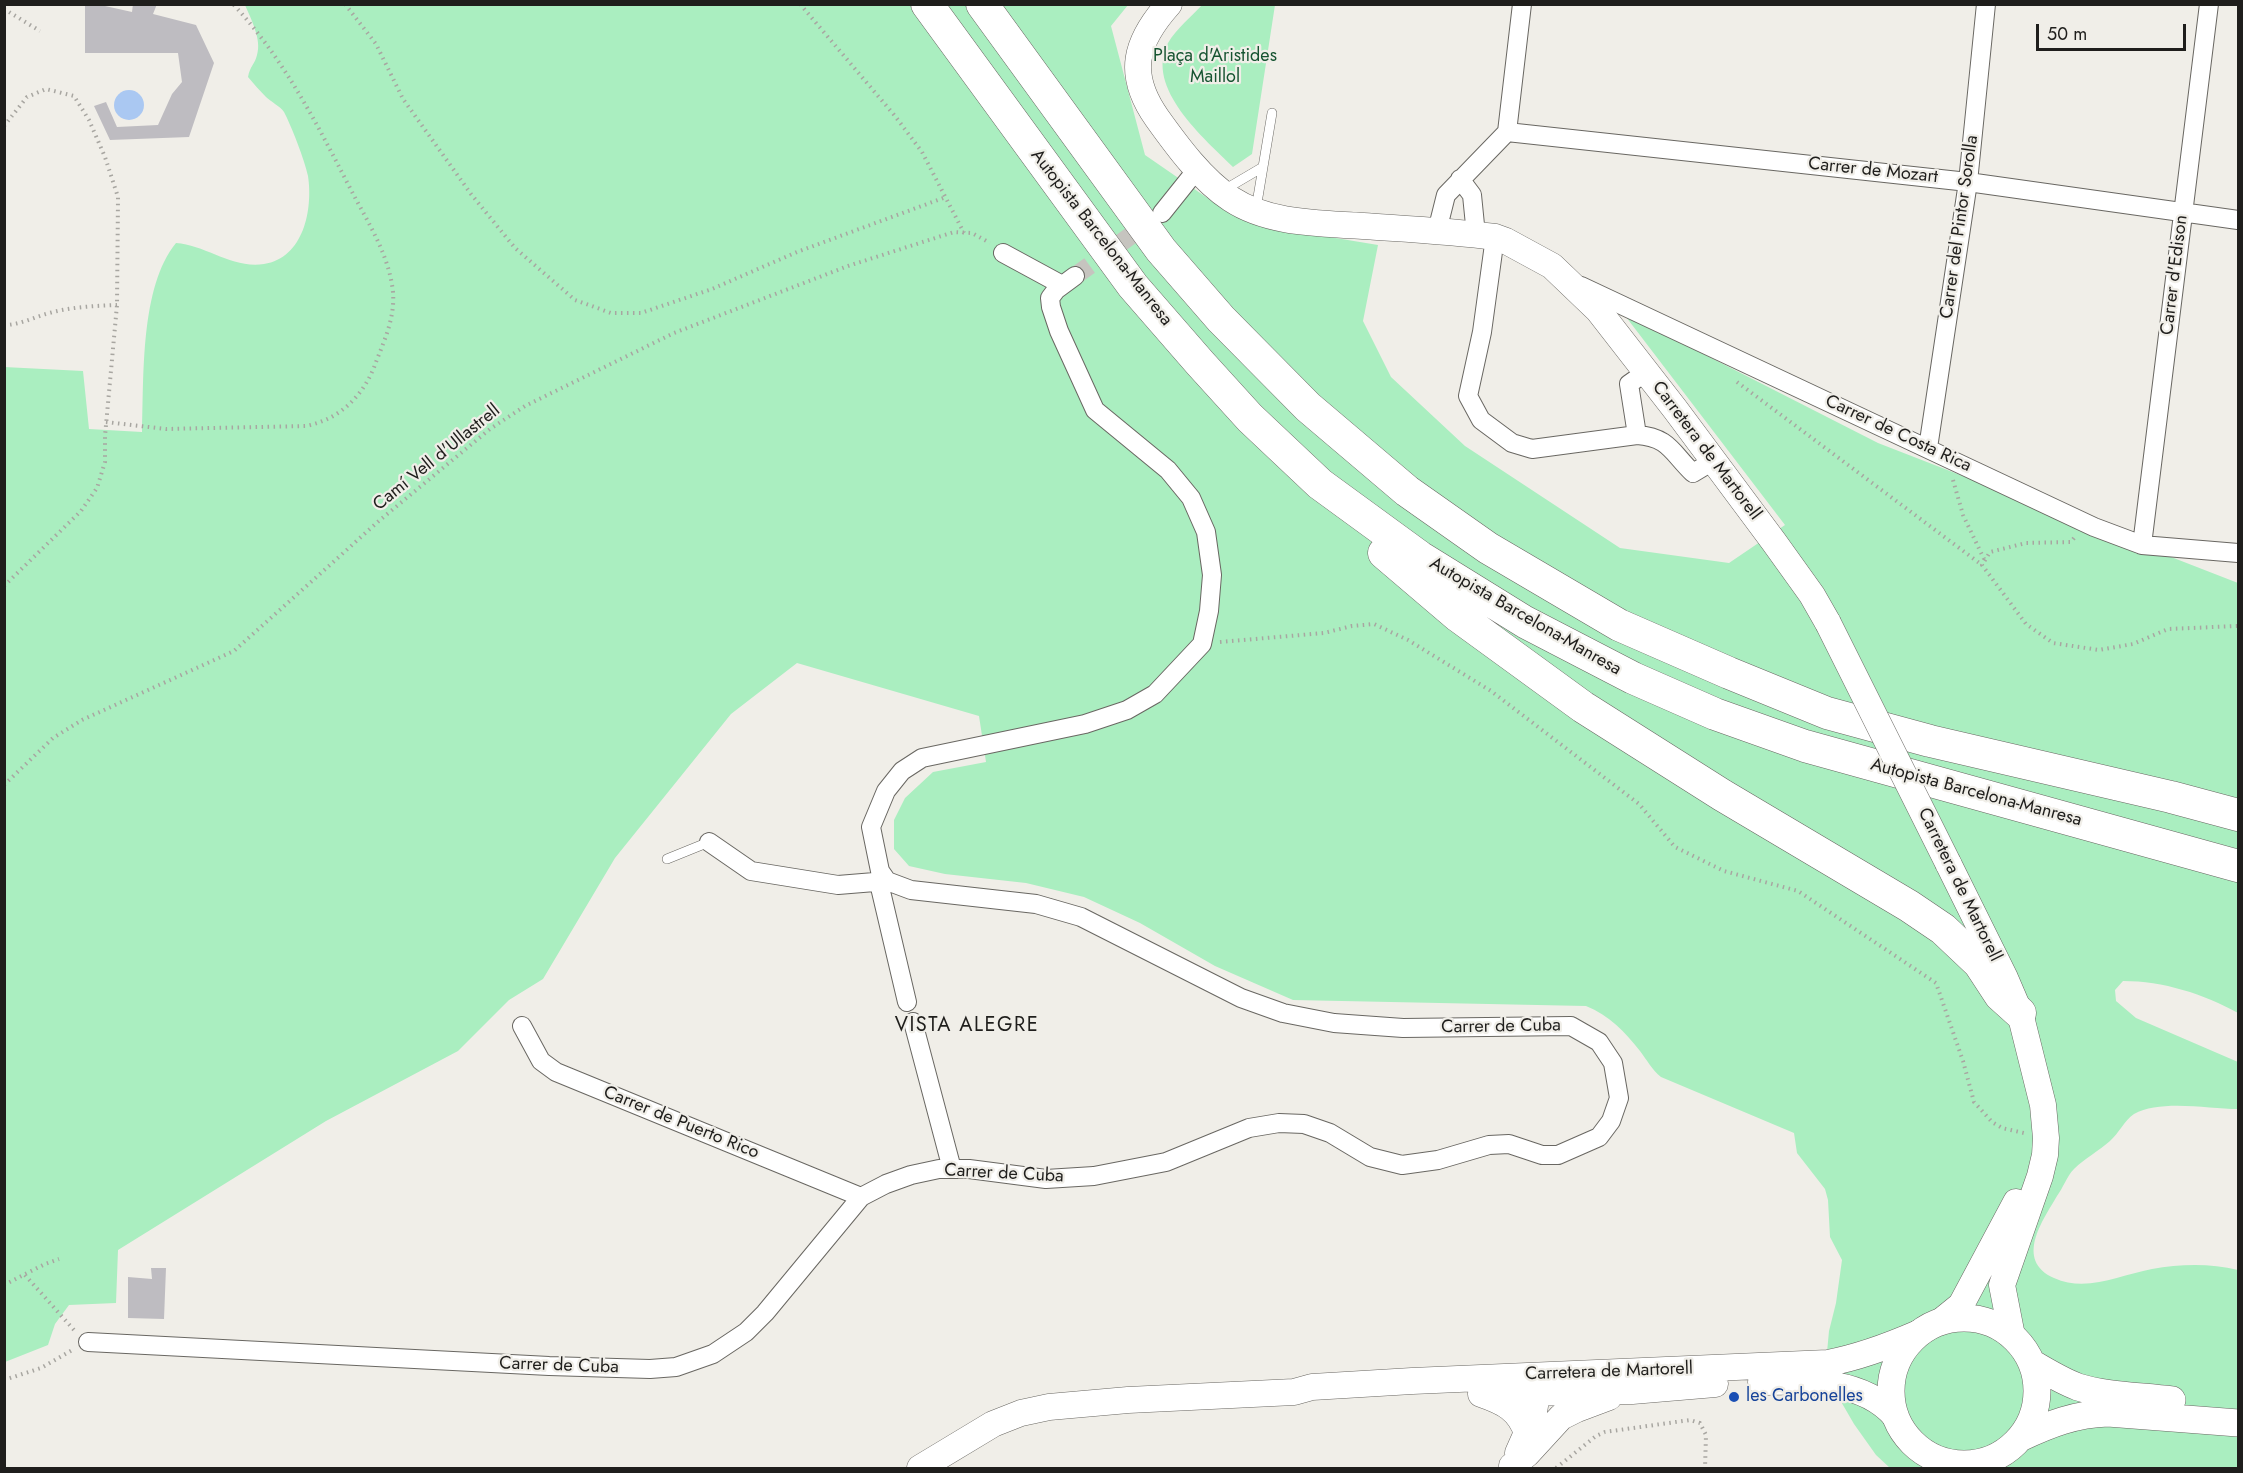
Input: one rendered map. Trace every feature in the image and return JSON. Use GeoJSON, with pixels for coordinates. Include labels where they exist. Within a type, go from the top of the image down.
{"type":"FeatureCollection","features":[{"type":"Feature","properties":{"kind":"highway","name":"Autopista Barcelona-Manresa"},"geometry":{"type":"LineString","coordinates":[[927,4],[1133,286],[1250,418],[1320,484],[1420,557],[1525,622],[1633,678],[1715,714],[1805,746],[2238,866]]}},
{"type":"Feature","properties":{"kind":"highway"},"geometry":{"type":"LineString","coordinates":[[982,4],[1161,250],[1221,319],[1308,407],[1407,491],[1488,548],[1618,625],[1827,713],[1930,741],[2171,797],[2238,815]]}},
{"type":"Feature","properties":{"kind":"highway"},"geometry":{"type":"LineString","coordinates":[[1320,484],[1376,546],[1458,616],[1583,707],[1722,795],[1909,906],[1943,929],[1979,963],[2000,995],[2020,1013]]}},
{"type":"Feature","properties":{"kind":"main road","name":"Carretera de Martorell"},"geometry":{"type":"LineString","coordinates":[[1169,4],[1155,20],[1142,44],[1138,55],[1138,76],[1144,97],[1152,111],[1198,168],[1222,191],[1236,202],[1256,211],[1293,220],[1486,236],[1506,241],[1540,259],[1568,279],[1598,310],[1795,570],[1828,623],[2005,978],[2020,1013],[2043,1105],[2046,1138],[2040,1176],[2002,1285],[2012,1336]]}},
{"type":"Feature","properties":{"kind":"main road","name":"Carretera de Martorell"},"geometry":{"type":"LineString","coordinates":[[920,1468],[993,1424],[1022,1413],[1049,1407],[1117,1401],[1294,1392],[1312,1387],[1585,1372],[1763,1367],[1828,1363],[1849,1359],[1878,1350],[1930,1327],[1961,1305],[2021,1192],[2040,1176]]}},
{"type":"Feature","properties":{"kind":"main road"},"geometry":{"type":"LineString","coordinates":[[1956,1318],[1973,1318],[1998,1326],[2012,1336],[2022,1346],[2032,1363],[2037,1384],[2037,1399],[2032,1420],[2020,1438],[2007,1450],[1991,1459],[1965,1464],[1947,1462],[1930,1456],[1915,1446],[1895,1416],[1891,1391],[1895,1366],[1907,1345],[1930,1327],[1956,1318]]}},
{"type":"Feature","properties":{"kind":"main road"},"geometry":{"type":"LineString","coordinates":[[2032,1363],[2053,1376],[2079,1387],[2109,1393],[2238,1406]]}},
{"type":"Feature","properties":{"kind":"main road"},"geometry":{"type":"LineString","coordinates":[[1511,1467],[1533,1419],[1537,1392],[1558,1379],[1585,1372]]}},
{"type":"Feature","properties":{"kind":"main road","name":"Carretera de Martorell"},"geometry":{"type":"LineString","coordinates":[[1294,1392],[1311,1398],[1632,1391],[1765,1382],[1820,1383],[1844,1386],[1879,1400],[1895,1416]]}},
{"type":"Feature","properties":{"kind":"main road"},"geometry":{"type":"LineString","coordinates":[[1511,1467],[1527,1454],[1561,1417],[1603,1398],[1632,1391]]}},
{"type":"Feature","properties":{"kind":"main road"},"geometry":{"type":"LineString","coordinates":[[1481,1394],[1510,1406],[1518,1413],[1527,1433]]}},
{"type":"Feature","properties":{"kind":"main road"},"geometry":{"type":"LineString","coordinates":[[2020,1438],[2061,1419],[2091,1413],[2238,1422]]}},
{"type":"Feature","properties":{"kind":"street"},"geometry":{"type":"LineString","coordinates":[[1437,231],[1446,195],[1508,132],[1522,4]]}},
{"type":"Feature","properties":{"kind":"street","name":"Carrer del Pintor Sorolla"},"geometry":{"type":"LineString","coordinates":[[1928,448],[1968,182],[1986,4]]}},
{"type":"Feature","properties":{"kind":"street","name":"Carrer d'Edison"},"geometry":{"type":"LineString","coordinates":[[2142,545],[2209,4]]}},
{"type":"Feature","properties":{"kind":"street","name":"Carrer de Mozart"},"geometry":{"type":"LineString","coordinates":[[1508,132],[1968,182],[2238,220]]}},
{"type":"Feature","properties":{"kind":"street"},"geometry":{"type":"LineString","coordinates":[[1162,213],[1198,168]]}},
{"type":"Feature","properties":{"kind":"street"},"geometry":{"type":"LineString","coordinates":[[1461,179],[1472,195],[1486,236],[1482,332],[1468,396],[1481,420],[1512,443],[1532,449],[1636,435],[1653,436],[1669,446],[1693,473],[1713,461]]}},
{"type":"Feature","properties":{"kind":"street"},"geometry":{"type":"LineString","coordinates":[[907,1002],[871,827],[886,791],[902,771],[922,758],[1085,724],[1127,710],[1155,694],[1202,645],[1209,611],[1212,575],[1206,532],[1191,498],[1168,470],[1095,410],[1059,331],[1050,298],[1069,281],[1003,253]]}},
{"type":"Feature","properties":{"kind":"street","name":"Carrer de Costa Rica"},"geometry":{"type":"LineString","coordinates":[[1568,279],[2083,522],[2142,545],[2238,553]]}},
{"type":"Feature","properties":{"kind":"street"},"geometry":{"type":"LineString","coordinates":[[1636,435],[1629,384],[1646,372]]}},
{"type":"Feature","properties":{"kind":"street"},"geometry":{"type":"LineString","coordinates":[[709,842],[751,870],[838,885],[883,882]]}},
{"type":"Feature","properties":{"kind":"street","name":"Carrer de Cuba"},"geometry":{"type":"LineString","coordinates":[[88,1342],[549,1366],[650,1369],[676,1367],[713,1354],[746,1332],[765,1313],[861,1197],[886,1184],[911,1175],[939,1169],[969,1169],[1046,1179],[1094,1176],[1166,1162],[1249,1128],[1279,1123],[1304,1124],[1330,1133],[1370,1157],[1402,1165],[1438,1160],[1489,1145],[1509,1144],[1542,1155],[1558,1155],[1599,1137],[1611,1121],[1618,1098],[1613,1063],[1599,1042],[1571,1026],[1402,1028],[1334,1023],[1283,1013],[1241,998],[1081,917],[1036,904],[911,890],[883,882]]}},
{"type":"Feature","properties":{"kind":"street"},"geometry":{"type":"LineString","coordinates":[[913,1022],[952,1169]]}},
{"type":"Feature","properties":{"kind":"street","name":"Carrer de Puerto Rico"},"geometry":{"type":"LineString","coordinates":[[522,1026],[541,1061],[556,1072],[861,1197]]}},
{"type":"Feature","properties":{"kind":"lane"},"geometry":{"type":"LineString","coordinates":[[1256,211],[1272,113]]}},
{"type":"Feature","properties":{"kind":"lane"},"geometry":{"type":"LineString","coordinates":[[1222,191],[1263,167]]}},
{"type":"Feature","properties":{"kind":"lane"},"geometry":{"type":"LineString","coordinates":[[667,859],[709,842]]}},
{"type":"Feature","properties":{"kind":"path"},"geometry":{"type":"LineString","coordinates":[[106,422],[166,429],[306,426],[321,422],[344,409],[371,378],[392,318],[392,283],[378,242],[291,78],[233,4]]}},
{"type":"Feature","properties":{"kind":"path"},"geometry":{"type":"LineString","coordinates":[[345,4],[376,44],[404,99],[471,194],[515,248],[575,300],[611,313],[641,313],[712,289],[797,252],[946,197]]}},
{"type":"Feature","properties":{"kind":"path"},"geometry":{"type":"LineString","coordinates":[[800,4],[895,116],[922,152],[964,233],[972,233],[1003,253]]}},
{"type":"Feature","properties":{"kind":"path"},"geometry":{"type":"LineString","coordinates":[[4,9],[40,32]]}},
{"type":"Feature","properties":{"kind":"path"},"geometry":{"type":"LineString","coordinates":[[4,126],[27,97],[46,89],[74,96],[89,120],[105,157],[118,197],[117,305],[106,422],[105,462],[97,488],[81,511],[4,586]]}},
{"type":"Feature","properties":{"kind":"path","name":"Camí Vell d'Ullastrell"},"geometry":{"type":"LineString","coordinates":[[4,784],[53,738],[82,720],[234,651],[381,520],[490,429],[525,406],[674,333],[848,266],[954,232],[964,233]]}},
{"type":"Feature","properties":{"kind":"path"},"geometry":{"type":"LineString","coordinates":[[4,325],[14,325],[47,314],[85,306],[117,305]]}},
{"type":"Feature","properties":{"kind":"path"},"geometry":{"type":"LineString","coordinates":[[1728,375],[1983,562]]}},
{"type":"Feature","properties":{"kind":"path"},"geometry":{"type":"LineString","coordinates":[[1953,479],[1963,515],[1983,562],[2026,624],[2053,643],[2099,650],[2133,644],[2168,628],[2238,626]]}},
{"type":"Feature","properties":{"kind":"path"},"geometry":{"type":"LineString","coordinates":[[1983,562],[1990,552],[2026,543],[2071,542],[2083,522]]}},
{"type":"Feature","properties":{"kind":"path"},"geometry":{"type":"LineString","coordinates":[[1202,645],[1324,633],[1352,626],[1374,624],[1408,640],[1491,691],[1639,804],[1675,847],[1724,871],[1798,891],[1936,982],[1963,1061],[1974,1102],[1992,1122],[2002,1128],[2046,1138]]}},
{"type":"Feature","properties":{"kind":"path"},"geometry":{"type":"LineString","coordinates":[[4,1285],[59,1259]]}},
{"type":"Feature","properties":{"kind":"path"},"geometry":{"type":"LineString","coordinates":[[4,1380],[41,1368],[88,1342],[66,1322],[25,1275]]}},
{"type":"Feature","properties":{"kind":"path"},"geometry":{"type":"LineString","coordinates":[[1556,1468],[1596,1436],[1605,1432],[1690,1420],[1700,1423],[1706,1435],[1705,1468]]}},
{"type":"Feature","properties":{"kind":"green space","name":"Plaça d'Aristides Maillol"},"geometry":{"type":"Polygon","coordinates":[[[1203,4],[1275,5],[1252,154],[1233,167],[1181,111],[1164,77],[1163,60],[1168,43],[1203,4]]]}},
{"type":"Feature","properties":{"kind":"green space"},"geometry":{"type":"Polygon","coordinates":[[[245,5],[1128,5],[1111,26],[1145,155],[1232,215],[1269,227],[1378,245],[1363,321],[1391,377],[1465,446],[1620,548],[1729,563],[1785,525],[1623,313],[1878,443],[2238,583],[2238,1013],[2183,990],[2153,983],[2123,981],[2115,990],[2116,1001],[2136,1018],[2238,1062],[2238,1109],[2171,1106],[2145,1109],[2134,1114],[2110,1141],[2072,1172],[2039,1228],[2034,1250],[2036,1261],[2042,1270],[2054,1278],[2079,1284],[2173,1266],[2206,1265],[2238,1270],[2238,1468],[1890,1468],[1876,1455],[1854,1424],[1825,1374],[1829,1331],[1836,1303],[1842,1260],[1830,1237],[1828,1200],[1825,1189],[1797,1153],[1794,1133],[1661,1077],[1622,1031],[1602,1014],[1586,1006],[1293,1000],[1215,966],[1140,923],[1084,897],[1026,883],[945,874],[909,866],[894,849],[894,820],[905,798],[933,772],[986,762],[979,716],[797,663],[731,714],[615,858],[543,979],[509,1000],[458,1051],[326,1121],[118,1250],[116,1303],[69,1305],[55,1324],[48,1345],[5,1362],[4,367],[83,371],[89,429],[142,432],[144,359],[150,307],[164,261],[176,243],[252,265],[278,260],[297,242],[307,217],[308,176],[298,143],[284,112],[248,77],[256,58],[258,43],[245,5]]]}},
{"type":"Feature","properties":{"kind":"water"},"geometry":{"type":"Polygon","coordinates":[[[129,90],[140,94],[144,105],[140,116],[129,120],[118,116],[114,105],[118,94],[129,90]]]}},
{"type":"Feature","properties":{"kind":"building"},"geometry":{"type":"Polygon","coordinates":[[[85,4],[96,4],[132,12],[133,4],[157,4],[153,14],[196,25],[214,63],[189,137],[110,140],[94,106],[106,102],[117,127],[158,125],[172,94],[182,82],[178,53],[85,53],[85,4]]]}},
{"type":"Feature","properties":{"kind":"building"},"geometry":{"type":"Polygon","coordinates":[[[151,1268],[166,1268],[164,1319],[128,1318],[128,1277],[152,1279],[151,1268]]]}},
{"type":"Feature","properties":{"kind":"tunnel"},"geometry":{"type":"LineString","coordinates":[[1075,276],[1151,221]]}},
{"type":"Feature","properties":{"kind":"place","name":"les Carbonelles"},"geometry":{"type":"Point","coordinates":[1734,1397]}},
{"type":"Feature","properties":{"kind":"district","name":"VISTA ALEGRE"},"geometry":{"type":"Point","coordinates":[967,1026]}}]}
